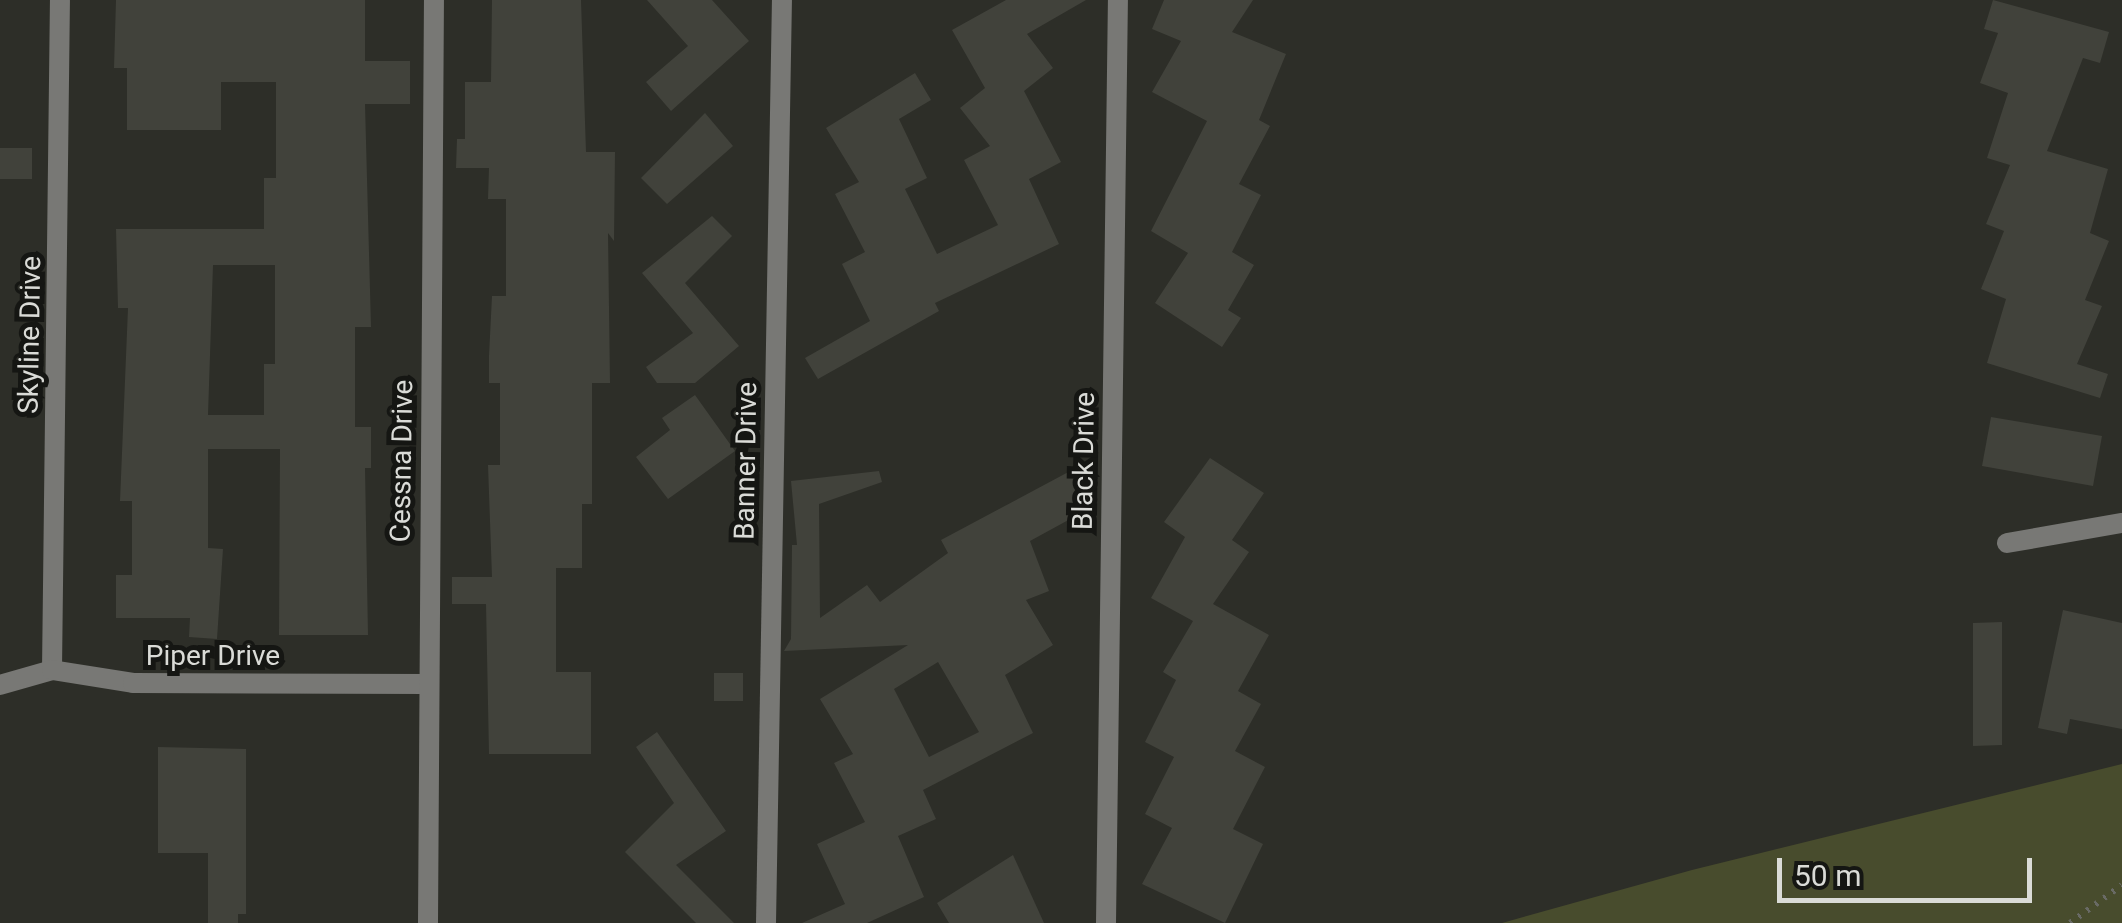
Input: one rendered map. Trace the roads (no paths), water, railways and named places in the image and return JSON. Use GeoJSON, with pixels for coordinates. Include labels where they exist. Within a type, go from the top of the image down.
{"type":"FeatureCollection","features":[{"type":"Feature","properties":{"kind":"street","name":"Skyline Drive"},"geometry":{"type":"LineString","coordinates":[[52,670],[60,0]]}},
{"type":"Feature","properties":{"kind":"street","name":"Cessna Drive"},"geometry":{"type":"LineString","coordinates":[[428,923],[434,0]]}},
{"type":"Feature","properties":{"kind":"street","name":"Banner Drive"},"geometry":{"type":"LineString","coordinates":[[766,923],[782,0]]}},
{"type":"Feature","properties":{"kind":"street","name":"Black Drive"},"geometry":{"type":"LineString","coordinates":[[1106,923],[1118,0]]}},
{"type":"Feature","properties":{"kind":"street"},"geometry":{"type":"LineString","coordinates":[[2007,543],[2122,523]]}},
{"type":"Feature","properties":{"kind":"street","name":"Piper Drive"},"geometry":{"type":"LineString","coordinates":[[0,684],[52,670],[134,683],[428,684]]}}]}
